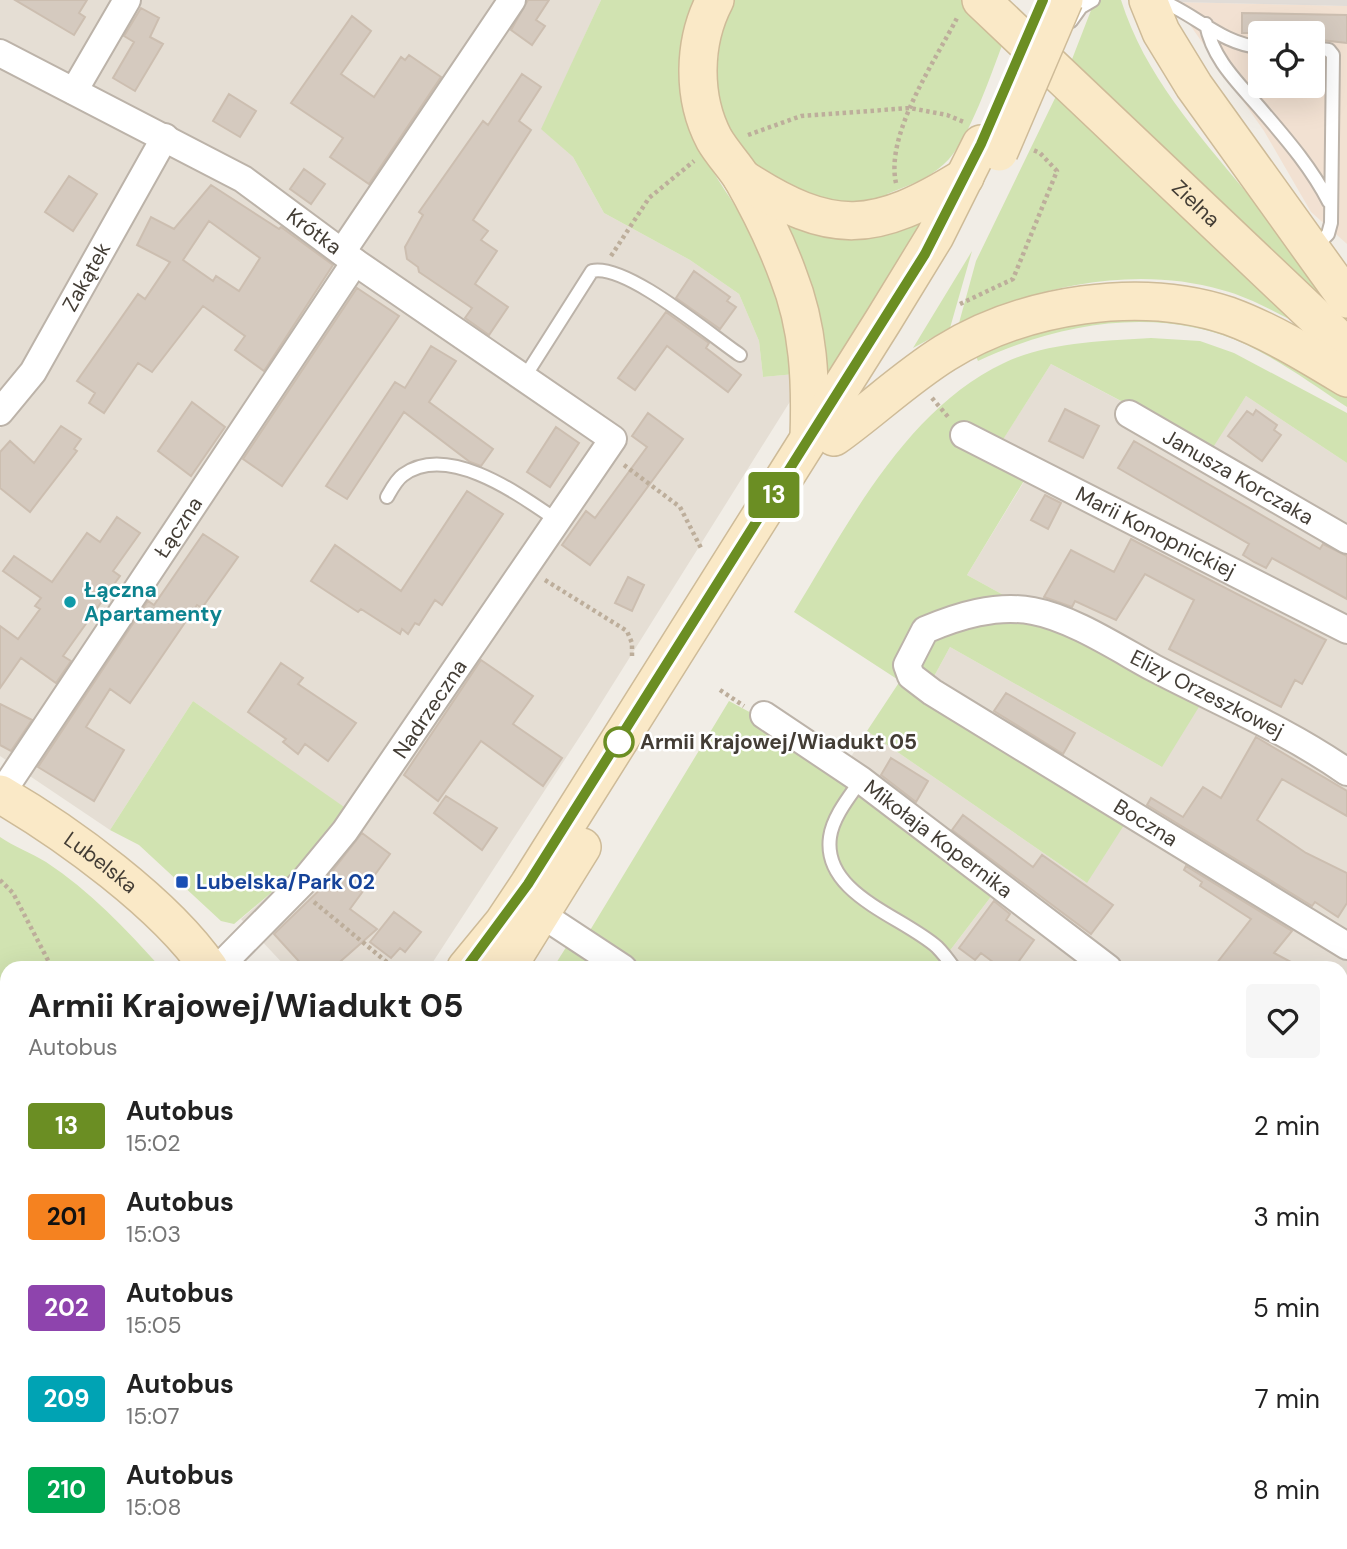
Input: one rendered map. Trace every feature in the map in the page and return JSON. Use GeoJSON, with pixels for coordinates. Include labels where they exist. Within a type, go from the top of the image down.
{"type":"FeatureCollection","features":[{"type":"Feature","properties":{"kind":"main road"},"geometry":{"type":"LineString","coordinates":[[715,0],[702,34],[698,64],[700,95],[714,139],[741,177],[779,254],[802,316],[822,438]]}},
{"type":"Feature","properties":{"kind":"main road"},"geometry":{"type":"LineString","coordinates":[[471,961],[528,884],[822,438],[943,263],[990,148],[1043,0]]}},
{"type":"Feature","properties":{"kind":"main road"},"geometry":{"type":"LineString","coordinates":[[511,961],[822,438],[965,177],[990,148],[1064,0]]}},
{"type":"Feature","properties":{"kind":"main road"},"geometry":{"type":"LineString","coordinates":[[1147,0],[1169,48],[1311,252],[1347,299]]}},
{"type":"Feature","properties":{"kind":"main road","name":"Zielna"},"geometry":{"type":"LineString","coordinates":[[970,7],[1046,60],[1347,347]]}},
{"type":"Feature","properties":{"kind":"main road"},"geometry":{"type":"LineString","coordinates":[[741,177],[797,211],[828,219],[859,221],[888,217],[909,210],[965,177]]}},
{"type":"Feature","properties":{"kind":"main road"},"geometry":{"type":"LineString","coordinates":[[822,438],[947,352],[1016,322],[1082,306],[1149,303],[1211,311],[1279,339],[1347,378]]}},
{"type":"Feature","properties":{"kind":"main road","name":"Lubelska"},"geometry":{"type":"LineString","coordinates":[[1,794],[50,824],[106,867],[216,960]]}},
{"type":"Feature","properties":{"kind":"street"},"geometry":{"type":"LineString","coordinates":[[74,91],[127,0]]}},
{"type":"Feature","properties":{"kind":"street","name":"Łączna"},"geometry":{"type":"LineString","coordinates":[[1,794],[512,0]]}},
{"type":"Feature","properties":{"kind":"street","name":"Krótka"},"geometry":{"type":"LineString","coordinates":[[0,53],[243,178],[349,257],[524,378],[614,449]]}},
{"type":"Feature","properties":{"kind":"street","name":"Zakątek"},"geometry":{"type":"LineString","coordinates":[[0,412],[33,372],[164,137]]}},
{"type":"Feature","properties":{"kind":"street","name":"Janusza Korczaka"},"geometry":{"type":"LineString","coordinates":[[1129,414],[1347,540]]}},
{"type":"Feature","properties":{"kind":"street","name":"Marii Konopnickiej"},"geometry":{"type":"LineString","coordinates":[[964,435],[1347,630]]}},
{"type":"Feature","properties":{"kind":"street","name":"Nadrzeczna"},"geometry":{"type":"LineString","coordinates":[[216,960],[303,882],[345,831],[558,522],[614,449]]}},
{"type":"Feature","properties":{"kind":"street","name":"Elizy Orzeszkowej"},"geometry":{"type":"LineString","coordinates":[[944,699],[911,676],[907,665],[925,630],[969,613],[1033,611],[1064,622],[1272,726],[1347,772]]}},
{"type":"Feature","properties":{"kind":"street","name":"Boczna"},"geometry":{"type":"LineString","coordinates":[[944,699],[1347,946]]}},
{"type":"Feature","properties":{"kind":"street","name":"Mikołaja Kopernika"},"geometry":{"type":"LineString","coordinates":[[764,715],[861,780],[1099,961]]}},
{"type":"Feature","properties":{"kind":"street"},"geometry":{"type":"LineString","coordinates":[[541,914],[608,961]]}},
{"type":"Feature","properties":{"kind":"lane"},"geometry":{"type":"LineString","coordinates":[[1046,60],[1081,7],[1093,0]]}},
{"type":"Feature","properties":{"kind":"lane"},"geometry":{"type":"LineString","coordinates":[[1159,0],[1181,8],[1241,44],[1248,45]]}},
{"type":"Feature","properties":{"kind":"lane"},"geometry":{"type":"LineString","coordinates":[[1206,24],[1208,36],[1228,72],[1304,161],[1331,205]]}},
{"type":"Feature","properties":{"kind":"lane"},"geometry":{"type":"LineString","coordinates":[[1311,252],[1328,234],[1331,205],[1333,55],[1325,50]]}},
{"type":"Feature","properties":{"kind":"lane"},"geometry":{"type":"LineString","coordinates":[[524,378],[592,271],[603,269],[622,274],[740,355]]}},
{"type":"Feature","properties":{"kind":"lane"},"geometry":{"type":"LineString","coordinates":[[387,497],[401,476],[421,465],[438,463],[467,471],[500,485],[558,522]]}},
{"type":"Feature","properties":{"kind":"lane"},"geometry":{"type":"LineString","coordinates":[[861,780],[841,809],[830,834],[829,857],[841,879],[937,947],[948,961]]}},
{"type":"Feature","properties":{"kind":"path"},"geometry":{"type":"LineString","coordinates":[[897,187],[892,164],[910,108],[970,7]]}},
{"type":"Feature","properties":{"kind":"path"},"geometry":{"type":"LineString","coordinates":[[745,136],[802,116],[910,108],[947,115]]}},
{"type":"Feature","properties":{"kind":"path"},"geometry":{"type":"LineString","coordinates":[[960,304],[1013,279],[1058,171],[1040,153]]}},
{"type":"Feature","properties":{"kind":"path"},"geometry":{"type":"LineString","coordinates":[[603,269],[649,198],[701,155]]}},
{"type":"Feature","properties":{"kind":"path"},"geometry":{"type":"LineString","coordinates":[[614,449],[680,508],[701,548]]}},
{"type":"Feature","properties":{"kind":"path"},"geometry":{"type":"LineString","coordinates":[[543,579],[627,632],[632,643],[632,658]]}},
{"type":"Feature","properties":{"kind":"path"},"geometry":{"type":"LineString","coordinates":[[0,880],[13,893],[48,961]]}},
{"type":"Feature","properties":{"kind":"path"},"geometry":{"type":"LineString","coordinates":[[305,895],[385,961]]}},
{"type":"Feature","properties":{"kind":"shaded area"},"geometry":{"type":"Polygon","coordinates":[[[0,0],[601,0],[542,129],[573,157],[604,213],[690,260],[739,294],[759,341],[763,377],[795,374],[796,392],[588,724],[434,961],[280,961],[241,919],[290,877],[346,809],[193,701],[110,830],[0,756],[0,428],[30,397],[61,351],[175,148],[239,183],[343,259],[345,269],[615,456],[627,440],[247,172],[104,102],[0,45],[0,0]]]}},
{"type":"Feature","properties":{"kind":"shaded area"},"geometry":{"type":"Polygon","coordinates":[[[1347,0],[1347,6],[1174,2],[1347,0]]]}},
{"type":"Feature","properties":{"kind":"shaded area"},"geometry":{"type":"Polygon","coordinates":[[[1174,2],[1347,6],[1347,244],[1311,212],[1264,131],[1174,2]]]}},
{"type":"Feature","properties":{"kind":"shaded area"},"geometry":{"type":"Polygon","coordinates":[[[0,65],[141,137],[146,147],[43,336],[0,398],[0,65]]]}},
{"type":"Feature","properties":{"kind":"shaded area"},"geometry":{"type":"Polygon","coordinates":[[[1051,364],[1211,449],[1246,396],[1347,463],[1347,961],[942,961],[996,890],[849,760],[867,731],[1087,883],[924,695],[950,647],[1162,767],[1018,603],[967,575],[1025,480],[989,461],[1051,364]]]}},
{"type":"Feature","properties":{"kind":"green space"},"geometry":{"type":"Polygon","coordinates":[[[601,0],[695,0],[682,44],[680,82],[686,115],[699,146],[755,238],[773,274],[784,310],[795,374],[763,377],[759,341],[739,294],[690,260],[604,213],[573,157],[541,129],[601,0]]]}},
{"type":"Feature","properties":{"kind":"green space"},"geometry":{"type":"Polygon","coordinates":[[[733,0],[963,0],[1005,38],[971,123],[944,164],[917,182],[887,194],[891,203],[810,202],[754,166],[727,129],[715,85],[722,26],[733,0]]]}},
{"type":"Feature","properties":{"kind":"green space"},"geometry":{"type":"Polygon","coordinates":[[[1095,0],[1121,0],[1144,54],[1174,102],[1270,223],[1340,322],[1069,67],[1095,0]]]}},
{"type":"Feature","properties":{"kind":"green space"},"geometry":{"type":"Polygon","coordinates":[[[1058,92],[1301,325],[1232,293],[1189,283],[1155,279],[1087,283],[1054,290],[1021,299],[959,323],[976,261],[1058,92]]]}},
{"type":"Feature","properties":{"kind":"green space"},"geometry":{"type":"Polygon","coordinates":[[[774,214],[930,218],[822,393],[774,214]]]}},
{"type":"Feature","properties":{"kind":"green space"},"geometry":{"type":"Polygon","coordinates":[[[972,251],[950,328],[913,348],[972,251]]]}},
{"type":"Feature","properties":{"kind":"green space"},"geometry":{"type":"Polygon","coordinates":[[[1201,317],[1347,392],[1347,407],[1285,366],[1247,345],[1181,325],[1112,323],[1043,336],[978,361],[974,352],[1060,320],[1201,317]]]}},
{"type":"Feature","properties":{"kind":"green space"},"geometry":{"type":"Polygon","coordinates":[[[1151,338],[1200,341],[1234,353],[1347,413],[1347,463],[1246,396],[1212,449],[1051,364],[990,460],[1025,479],[967,575],[1018,603],[967,605],[901,657],[1126,822],[1087,883],[867,731],[900,681],[794,612],[882,472],[937,409],[969,383],[1004,363],[1039,351],[1076,344],[1151,338]]]}},
{"type":"Feature","properties":{"kind":"green space"},"geometry":{"type":"Polygon","coordinates":[[[1030,615],[1202,702],[1162,767],[950,647],[931,682],[918,672],[922,647],[970,619],[1030,615]]]}},
{"type":"Feature","properties":{"kind":"green space"},"geometry":{"type":"Polygon","coordinates":[[[193,701],[347,809],[290,877],[234,924],[221,921],[139,845],[110,830],[193,701]]]}},
{"type":"Feature","properties":{"kind":"green space"},"geometry":{"type":"Polygon","coordinates":[[[729,701],[755,715],[996,890],[942,961],[629,961],[589,932],[729,701]]]}},
{"type":"Feature","properties":{"kind":"green space"},"geometry":{"type":"Polygon","coordinates":[[[0,837],[46,862],[78,885],[154,961],[0,961],[0,837]]]}},
{"type":"Feature","properties":{"kind":"green space"},"geometry":{"type":"Polygon","coordinates":[[[570,941],[587,961],[557,961],[570,941]]]}},
{"type":"Feature","properties":{"kind":"building"},"geometry":{"type":"Polygon","coordinates":[[[15,0],[87,0],[79,13],[85,17],[74,35],[15,0]]]}},
{"type":"Feature","properties":{"kind":"building"},"geometry":{"type":"Polygon","coordinates":[[[528,0],[549,0],[536,20],[545,26],[532,45],[511,30],[528,0]]]}},
{"type":"Feature","properties":{"kind":"building"},"geometry":{"type":"Polygon","coordinates":[[[141,8],[159,18],[150,37],[163,44],[135,91],[113,78],[134,42],[124,36],[141,8]]]}},
{"type":"Feature","properties":{"kind":"building"},"geometry":{"type":"Polygon","coordinates":[[[1242,13],[1347,15],[1347,43],[1325,40],[1325,21],[1248,21],[1248,33],[1242,33],[1242,13]]]}},
{"type":"Feature","properties":{"kind":"building"},"geometry":{"type":"Polygon","coordinates":[[[352,16],[371,31],[341,74],[374,97],[401,57],[405,60],[409,55],[441,77],[369,184],[330,157],[343,138],[291,103],[352,16]]]}},
{"type":"Feature","properties":{"kind":"building"},"geometry":{"type":"Polygon","coordinates":[[[522,74],[541,87],[519,121],[531,130],[473,220],[488,231],[481,240],[497,251],[475,284],[508,307],[489,335],[465,318],[472,308],[419,272],[418,267],[407,259],[405,247],[423,215],[419,212],[483,121],[488,125],[522,74]]]}},
{"type":"Feature","properties":{"kind":"building"},"geometry":{"type":"Polygon","coordinates":[[[229,94],[256,111],[240,137],[213,121],[229,94]]]}},
{"type":"Feature","properties":{"kind":"building"},"geometry":{"type":"Polygon","coordinates":[[[304,169],[325,184],[311,204],[290,189],[304,169]]]}},
{"type":"Feature","properties":{"kind":"building"},"geometry":{"type":"Polygon","coordinates":[[[69,176],[97,194],[73,231],[45,212],[69,176]]]}},
{"type":"Feature","properties":{"kind":"building"},"geometry":{"type":"Polygon","coordinates":[[[211,185],[279,229],[281,227],[333,265],[264,371],[235,350],[245,336],[203,306],[152,372],[138,363],[104,413],[89,403],[95,393],[77,381],[138,294],[145,299],[170,262],[137,245],[151,217],[174,229],[211,185]],[[209,221],[183,260],[213,281],[216,276],[239,291],[260,258],[209,221]]]}},
{"type":"Feature","properties":{"kind":"building"},"geometry":{"type":"Polygon","coordinates":[[[694,271],[730,297],[727,301],[736,307],[720,329],[676,298],[694,271]]]}},
{"type":"Feature","properties":{"kind":"building"},"geometry":{"type":"Polygon","coordinates":[[[357,288],[399,316],[282,486],[243,459],[357,288]]]}},
{"type":"Feature","properties":{"kind":"building"},"geometry":{"type":"Polygon","coordinates":[[[666,312],[709,343],[706,348],[741,375],[728,392],[667,346],[635,390],[618,378],[666,312]]]}},
{"type":"Feature","properties":{"kind":"building"},"geometry":{"type":"Polygon","coordinates":[[[431,346],[456,361],[429,402],[493,449],[481,466],[470,462],[404,412],[347,499],[326,486],[395,382],[405,388],[431,346]]]}},
{"type":"Feature","properties":{"kind":"building"},"geometry":{"type":"Polygon","coordinates":[[[192,402],[225,427],[191,476],[158,451],[192,402]]]}},
{"type":"Feature","properties":{"kind":"building"},"geometry":{"type":"Polygon","coordinates":[[[1065,409],[1099,426],[1083,458],[1049,441],[1065,409]]]}},
{"type":"Feature","properties":{"kind":"building"},"geometry":{"type":"Polygon","coordinates":[[[1256,410],[1277,425],[1274,430],[1281,435],[1262,461],[1228,436],[1247,411],[1253,415],[1256,410]]]}},
{"type":"Feature","properties":{"kind":"building"},"geometry":{"type":"Polygon","coordinates":[[[648,413],[683,439],[590,565],[562,545],[586,511],[595,518],[647,447],[632,436],[648,413]]]}},
{"type":"Feature","properties":{"kind":"building"},"geometry":{"type":"Polygon","coordinates":[[[61,426],[81,439],[74,449],[77,451],[30,512],[0,488],[0,452],[10,441],[34,463],[61,426]]]}},
{"type":"Feature","properties":{"kind":"building"},"geometry":{"type":"Polygon","coordinates":[[[556,427],[579,443],[550,487],[527,472],[556,427]]]}},
{"type":"Feature","properties":{"kind":"building"},"geometry":{"type":"Polygon","coordinates":[[[1134,441],[1320,549],[1323,544],[1347,556],[1347,599],[1272,558],[1266,568],[1254,562],[1243,555],[1249,544],[1118,468],[1134,441]]]}},
{"type":"Feature","properties":{"kind":"building"},"geometry":{"type":"Polygon","coordinates":[[[467,491],[503,514],[442,605],[435,600],[419,625],[415,623],[408,634],[402,629],[400,634],[361,609],[358,612],[311,581],[335,545],[401,591],[467,491]]]}},
{"type":"Feature","properties":{"kind":"building"},"geometry":{"type":"Polygon","coordinates":[[[1045,495],[1061,503],[1048,529],[1031,520],[1045,495]]]}},
{"type":"Feature","properties":{"kind":"building"},"geometry":{"type":"Polygon","coordinates":[[[117,517],[140,533],[113,571],[120,576],[63,656],[71,661],[56,683],[21,658],[0,688],[0,626],[18,639],[40,609],[35,606],[41,598],[3,571],[14,556],[52,582],[87,533],[100,542],[117,517]]]}},
{"type":"Feature","properties":{"kind":"building"},"geometry":{"type":"Polygon","coordinates":[[[203,534],[238,557],[202,608],[197,605],[130,703],[110,689],[86,727],[124,750],[94,801],[38,767],[148,601],[154,605],[203,534]]]}},
{"type":"Feature","properties":{"kind":"building"},"geometry":{"type":"Polygon","coordinates":[[[1131,539],[1326,640],[1302,684],[1295,680],[1281,707],[1169,649],[1194,600],[1145,574],[1116,620],[1075,601],[1072,607],[1044,597],[1071,550],[1114,572],[1131,539]]]}},
{"type":"Feature","properties":{"kind":"building"},"geometry":{"type":"Polygon","coordinates":[[[628,577],[644,585],[632,611],[615,603],[628,577]]]}},
{"type":"Feature","properties":{"kind":"building"},"geometry":{"type":"Polygon","coordinates":[[[481,660],[533,696],[513,724],[562,758],[543,786],[481,741],[438,801],[404,775],[481,660]]]}},
{"type":"Feature","properties":{"kind":"building"},"geometry":{"type":"Polygon","coordinates":[[[281,663],[303,678],[298,684],[356,723],[328,761],[305,744],[298,754],[283,742],[286,739],[248,712],[281,663]]]}},
{"type":"Feature","properties":{"kind":"building"},"geometry":{"type":"Polygon","coordinates":[[[1006,693],[1075,733],[1063,754],[994,711],[1006,693]]]}},
{"type":"Feature","properties":{"kind":"building"},"geometry":{"type":"Polygon","coordinates":[[[0,704],[32,720],[11,751],[0,745],[0,704]]]}},
{"type":"Feature","properties":{"kind":"building"},"geometry":{"type":"Polygon","coordinates":[[[1256,737],[1347,791],[1347,816],[1282,779],[1257,820],[1306,853],[1347,873],[1347,903],[1338,917],[1315,902],[1312,906],[1147,805],[1151,798],[1183,817],[1203,787],[1221,798],[1256,737]]]}},
{"type":"Feature","properties":{"kind":"building"},"geometry":{"type":"Polygon","coordinates":[[[891,758],[928,781],[916,802],[881,775],[891,758]]]}},
{"type":"Feature","properties":{"kind":"building"},"geometry":{"type":"Polygon","coordinates":[[[446,796],[497,828],[482,850],[434,813],[446,796]]]}},
{"type":"Feature","properties":{"kind":"building"},"geometry":{"type":"Polygon","coordinates":[[[963,815],[1033,867],[1042,855],[1113,905],[1091,934],[952,830],[963,815]]]}},
{"type":"Feature","properties":{"kind":"building"},"geometry":{"type":"Polygon","coordinates":[[[362,833],[390,854],[350,909],[377,929],[341,961],[299,961],[274,934],[330,880],[327,878],[362,833]]]}},
{"type":"Feature","properties":{"kind":"building"},"geometry":{"type":"Polygon","coordinates":[[[1186,866],[1292,931],[1274,953],[1289,961],[1218,961],[1251,919],[1200,886],[1202,882],[1184,870],[1186,866]]]}},
{"type":"Feature","properties":{"kind":"building"},"geometry":{"type":"Polygon","coordinates":[[[994,901],[1010,914],[1006,920],[1034,940],[1019,961],[992,961],[981,953],[975,960],[959,948],[994,901]]]}},
{"type":"Feature","properties":{"kind":"building"},"geometry":{"type":"Polygon","coordinates":[[[394,912],[421,932],[405,952],[400,948],[391,958],[370,942],[394,912]]]}},
{"type":"Feature","properties":{"kind":"bus line","name":"13"},"geometry":{"type":"LineString","coordinates":[[472,961],[503,923],[925,254],[981,144],[1043,0]]}},
{"type":"Feature","properties":{"kind":"place","name":"Łączna Apartamenty"},"geometry":{"type":"Point","coordinates":[70,602]}},
{"type":"Feature","properties":{"kind":"place","name":"Armii Krajowej/Wiadukt 05"},"geometry":{"type":"Point","coordinates":[619,742]}},
{"type":"Feature","properties":{"kind":"place","name":"Lubelska/Park 02"},"geometry":{"type":"Point","coordinates":[182,882]}}]}
